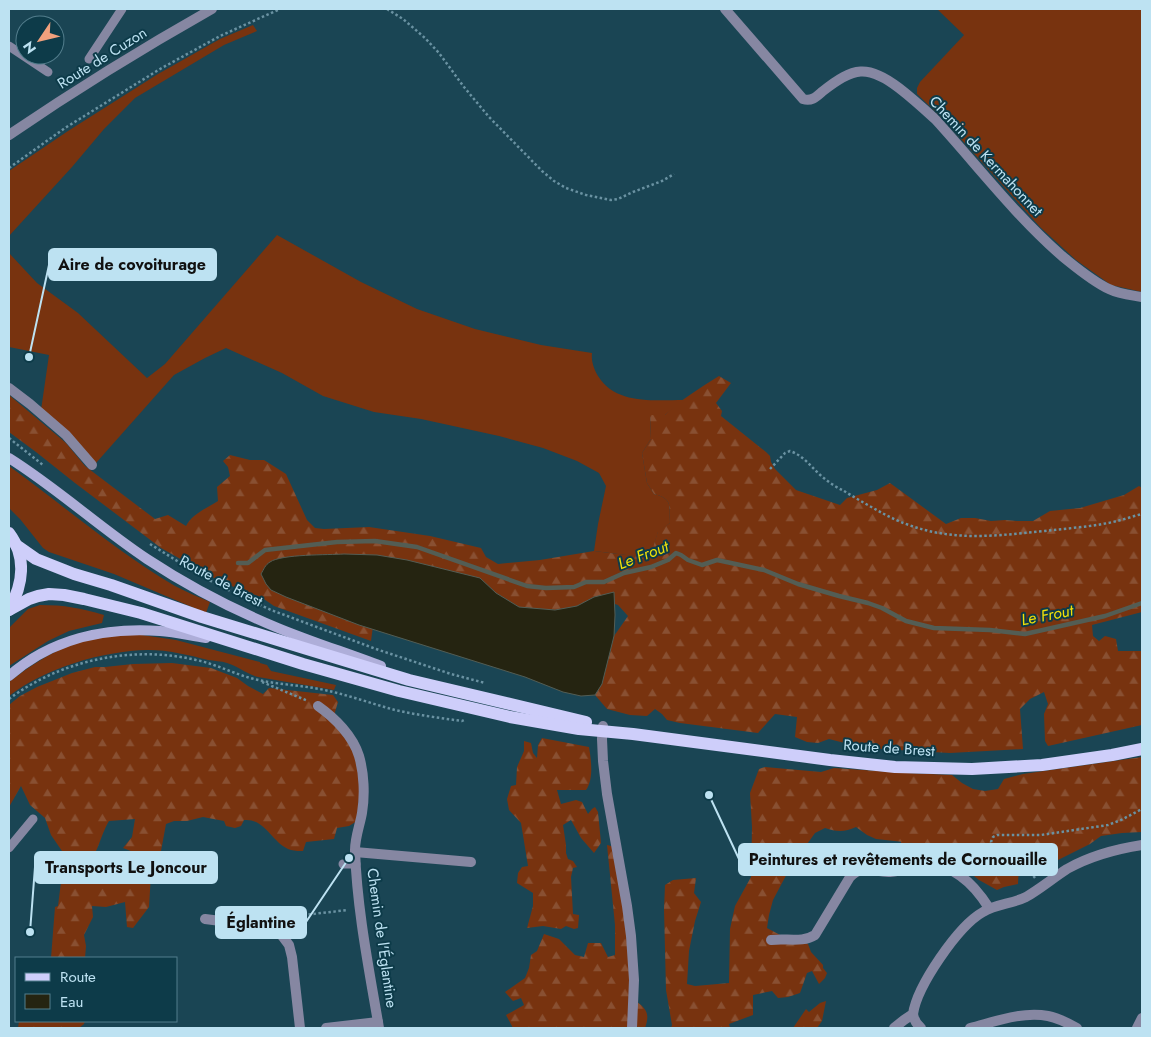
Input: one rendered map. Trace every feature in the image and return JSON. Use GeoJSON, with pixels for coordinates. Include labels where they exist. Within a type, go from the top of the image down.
{"type":"FeatureCollection","features":[{"type":"Feature","properties":{"kind":"main road","name":"Route de Brest"},"geometry":{"type":"LineString","coordinates":[[9,458],[49,485],[127,545],[173,575],[218,600],[279,628],[444,688]]}},
{"type":"Feature","properties":{"kind":"main road"},"geometry":{"type":"LineString","coordinates":[[9,533],[16,545],[20,558],[21,572],[20,585],[9,610]]}},
{"type":"Feature","properties":{"kind":"main road","name":"Route de Brest"},"geometry":{"type":"LineString","coordinates":[[16,545],[30,556],[42,562],[202,617],[376,670],[602,729]]}},
{"type":"Feature","properties":{"kind":"main road","name":"Route de Brest"},"geometry":{"type":"LineString","coordinates":[[9,610],[38,596],[49,594],[64,595],[141,613],[390,689],[477,710],[534,722],[602,729],[863,764],[895,767],[972,769],[1042,765],[1142,749]]}},
{"type":"Feature","properties":{"kind":"main road","name":"Route de Brest"},"geometry":{"type":"LineString","coordinates":[[9,676],[32,660],[71,640],[111,632],[134,630],[162,631],[237,643]]}},
{"type":"Feature","properties":{"kind":"street","name":"Route de Cuzon"},"geometry":{"type":"LineString","coordinates":[[9,135],[124,61],[212,9]]}},
{"type":"Feature","properties":{"kind":"street","name":"Chemin de Kermahonnet"},"geometry":{"type":"LineString","coordinates":[[725,9],[803,99],[807,101],[813,99],[838,80],[856,72],[872,72],[891,82],[935,119],[1020,216],[1063,256],[1099,284],[1110,290],[1142,297]]}},
{"type":"Feature","properties":{"kind":"street"},"geometry":{"type":"LineString","coordinates":[[9,388],[58,428],[72,441],[92,465]]}},
{"type":"Feature","properties":{"kind":"street","name":"Chemin de l'Églantine"},"geometry":{"type":"LineString","coordinates":[[318,706],[347,734],[360,758],[363,799],[355,852],[360,909],[379,1025]]}},
{"type":"Feature","properties":{"kind":"street"},"geometry":{"type":"LineString","coordinates":[[602,729],[607,794],[631,936],[634,980],[632,1028]]}},
{"type":"Feature","properties":{"kind":"street"},"geometry":{"type":"LineString","coordinates":[[921,1028],[914,1019],[913,1014],[924,984],[942,956],[978,914],[989,908],[1026,897],[1068,869],[1096,856],[1142,845]]}},
{"type":"Feature","properties":{"kind":"street","name":"Chemin de l'Églantine"},"geometry":{"type":"LineString","coordinates":[[355,852],[471,862]]}},
{"type":"Feature","properties":{"kind":"street"},"geometry":{"type":"LineString","coordinates":[[772,940],[802,940],[815,935],[850,877],[858,870],[863,869],[887,872],[929,865],[943,867],[958,874],[973,886],[989,908]]}},
{"type":"Feature","properties":{"kind":"street"},"geometry":{"type":"LineString","coordinates":[[205,919],[277,930],[284,937],[289,945],[292,957],[300,1028]]}},
{"type":"Feature","properties":{"kind":"street"},"geometry":{"type":"LineString","coordinates":[[894,1028],[913,1014]]}},
{"type":"Feature","properties":{"kind":"street"},"geometry":{"type":"LineString","coordinates":[[970,1028],[1010,1023],[1031,1015],[1040,1014],[1060,1019],[1077,1028]]}},
{"type":"Feature","properties":{"kind":"street"},"geometry":{"type":"LineString","coordinates":[[1137,1028],[1142,1018]]}},
{"type":"Feature","properties":{"kind":"street"},"geometry":{"type":"LineString","coordinates":[[326,1028],[379,1025]]}},
{"type":"Feature","properties":{"kind":"lane"},"geometry":{"type":"LineString","coordinates":[[88,60],[122,9]]}},
{"type":"Feature","properties":{"kind":"lane"},"geometry":{"type":"LineString","coordinates":[[9,46],[48,72]]}},
{"type":"Feature","properties":{"kind":"lane"},"geometry":{"type":"LineString","coordinates":[[9,848],[33,819]]}},
{"type":"Feature","properties":{"kind":"lane"},"geometry":{"type":"LineString","coordinates":[[343,864],[356,864]]}},
{"type":"Feature","properties":{"kind":"path"},"geometry":{"type":"LineString","coordinates":[[9,168],[65,128],[160,69],[220,36],[280,9]]}},
{"type":"Feature","properties":{"kind":"path"},"geometry":{"type":"LineString","coordinates":[[388,9],[425,38],[489,117],[554,181],[566,188],[586,195],[611,200],[618,199],[662,181],[674,174]]}},
{"type":"Feature","properties":{"kind":"path"},"geometry":{"type":"LineString","coordinates":[[9,438],[43,465]]}},
{"type":"Feature","properties":{"kind":"path"},"geometry":{"type":"LineString","coordinates":[[770,468],[785,453],[794,452],[825,479],[884,514],[924,530],[964,537],[1036,532],[1108,523],[1142,514]]}},
{"type":"Feature","properties":{"kind":"path"},"geometry":{"type":"LineString","coordinates":[[143,540],[198,574],[231,592],[271,610],[392,654],[487,684]]}},
{"type":"Feature","properties":{"kind":"path"},"geometry":{"type":"LineString","coordinates":[[9,700],[30,685],[59,672],[102,659],[133,654],[170,655],[217,665],[299,696],[318,706]]}},
{"type":"Feature","properties":{"kind":"path"},"geometry":{"type":"LineString","coordinates":[[254,679],[329,691],[396,710],[462,721],[477,710]]}},
{"type":"Feature","properties":{"kind":"path"},"geometry":{"type":"LineString","coordinates":[[1035,878],[1024,864],[1014,862],[1011,857],[999,855],[994,850],[991,842],[993,837],[997,835],[1041,835],[1108,825],[1142,809]]}},
{"type":"Feature","properties":{"kind":"path"},"geometry":{"type":"LineString","coordinates":[[277,930],[295,916],[351,909]]}},
{"type":"Feature","properties":{"kind":"green space"},"geometry":{"type":"Polygon","coordinates":[[[937,9],[1142,9],[1142,292],[1111,285],[1076,260],[1040,227],[943,119],[917,94],[920,82],[964,35],[937,9]]]}},
{"type":"Feature","properties":{"kind":"green space"},"geometry":{"type":"Polygon","coordinates":[[[253,25],[257,31],[224,45],[135,98],[104,129],[9,236],[9,171],[158,74],[220,39],[253,25]]]}},
{"type":"Feature","properties":{"kind":"green space"},"geometry":{"type":"Polygon","coordinates":[[[277,235],[361,282],[417,309],[475,329],[541,345],[592,353],[593,365],[598,376],[615,392],[636,399],[684,400],[665,415],[650,415],[651,439],[642,453],[647,483],[654,494],[664,498],[669,504],[670,523],[658,532],[650,558],[594,551],[606,486],[599,473],[577,461],[543,448],[499,436],[421,419],[374,412],[323,396],[282,373],[226,348],[174,375],[96,463],[41,410],[49,355],[9,347],[9,253],[37,283],[78,313],[147,378],[165,364],[277,235]]]}},
{"type":"Feature","properties":{"kind":"green space"},"geometry":{"type":"Polygon","coordinates":[[[719,376],[731,383],[716,403],[722,411],[721,416],[766,452],[770,456],[775,469],[796,490],[840,505],[847,498],[877,490],[890,483],[946,524],[961,518],[991,521],[1033,521],[1050,511],[1080,508],[1124,495],[1139,486],[1142,488],[1142,612],[1092,625],[1093,636],[1099,641],[1105,636],[1116,639],[1118,651],[1142,651],[1142,725],[1048,746],[1045,741],[1044,714],[1048,704],[1044,692],[1030,699],[1020,709],[1023,749],[950,753],[864,748],[829,739],[818,743],[807,742],[795,737],[797,717],[775,714],[758,733],[667,720],[655,709],[647,716],[630,715],[607,709],[595,695],[602,684],[614,636],[628,616],[618,605],[594,597],[577,606],[555,610],[519,607],[496,593],[480,578],[373,626],[371,641],[274,606],[261,597],[221,582],[161,548],[9,432],[9,395],[66,443],[85,466],[155,519],[168,515],[186,526],[196,515],[218,501],[217,487],[230,476],[228,467],[223,461],[230,455],[250,460],[264,460],[286,474],[307,520],[315,528],[369,527],[430,536],[481,548],[486,557],[498,564],[540,560],[594,551],[650,558],[658,531],[670,523],[670,507],[664,498],[654,494],[647,483],[642,453],[651,439],[650,415],[665,415],[684,399],[719,376]]]}},
{"type":"Feature","properties":{"kind":"green space"},"geometry":{"type":"Polygon","coordinates":[[[9,466],[132,558],[175,586],[210,602],[206,613],[114,574],[49,552],[43,548],[9,508],[9,466]]]}},
{"type":"Feature","properties":{"kind":"green space"},"geometry":{"type":"Polygon","coordinates":[[[40,605],[72,607],[104,615],[102,623],[69,631],[48,641],[9,666],[9,628],[28,609],[40,605]]]}},
{"type":"Feature","properties":{"kind":"green space"},"geometry":{"type":"Polygon","coordinates":[[[113,635],[142,635],[176,640],[260,662],[267,665],[271,671],[336,685],[334,690],[258,677],[225,662],[171,652],[148,650],[112,654],[75,663],[39,677],[9,696],[9,682],[32,665],[65,647],[113,635]]]}},
{"type":"Feature","properties":{"kind":"green space"},"geometry":{"type":"Polygon","coordinates":[[[172,663],[211,668],[237,678],[263,694],[269,688],[333,695],[338,702],[335,712],[336,725],[349,741],[357,759],[360,787],[357,821],[349,826],[337,828],[334,839],[306,842],[303,851],[284,847],[264,827],[252,820],[244,820],[241,826],[235,828],[226,826],[224,821],[203,817],[187,821],[174,821],[166,824],[161,851],[152,859],[123,848],[132,837],[135,819],[109,821],[95,853],[90,859],[74,865],[61,867],[62,851],[51,835],[45,818],[30,805],[21,786],[9,807],[9,705],[20,696],[37,687],[72,673],[95,667],[172,663]]]}},
{"type":"Feature","properties":{"kind":"green space"},"geometry":{"type":"Polygon","coordinates":[[[542,738],[589,747],[591,775],[586,790],[557,790],[561,804],[576,800],[582,802],[588,814],[595,807],[598,812],[601,843],[594,853],[581,838],[571,820],[563,825],[568,859],[573,861],[577,867],[573,868],[571,877],[573,914],[579,915],[578,928],[574,929],[566,926],[561,929],[543,926],[527,928],[533,906],[533,893],[517,883],[518,873],[522,867],[528,866],[521,823],[509,810],[507,799],[511,786],[516,785],[517,767],[524,751],[524,741],[531,743],[533,753],[537,758],[538,745],[542,738]]]}},
{"type":"Feature","properties":{"kind":"green space"},"geometry":{"type":"Polygon","coordinates":[[[1142,757],[1142,832],[1101,836],[1090,844],[1056,861],[1040,874],[1034,870],[1037,862],[1031,857],[1021,866],[1018,884],[997,890],[979,880],[958,861],[944,852],[922,844],[876,839],[856,827],[841,831],[825,828],[815,833],[790,868],[773,900],[767,928],[782,936],[808,944],[811,952],[823,965],[827,973],[825,978],[819,984],[812,971],[807,973],[800,993],[788,997],[778,998],[772,991],[753,995],[753,1015],[729,1024],[730,1028],[671,1028],[666,990],[665,885],[673,880],[696,878],[694,893],[701,902],[689,951],[687,984],[695,986],[729,983],[730,929],[735,906],[751,877],[752,827],[750,793],[759,769],[765,767],[821,772],[834,768],[952,775],[973,789],[985,791],[998,789],[1004,779],[1023,774],[1142,757]]]}},
{"type":"Feature","properties":{"kind":"green space"},"geometry":{"type":"Polygon","coordinates":[[[901,841],[938,849],[952,856],[970,873],[951,863],[930,856],[917,856],[892,862],[890,859],[901,859],[901,841]]]}},
{"type":"Feature","properties":{"kind":"green space"},"geometry":{"type":"Polygon","coordinates":[[[607,845],[615,847],[627,918],[632,998],[646,1010],[647,1022],[645,1028],[513,1028],[506,1015],[524,1005],[521,998],[513,1001],[505,992],[525,978],[531,955],[537,951],[544,934],[559,939],[575,955],[584,957],[588,943],[601,943],[608,957],[615,955],[615,925],[607,845]]]}},
{"type":"Feature","properties":{"kind":"green space"},"geometry":{"type":"Polygon","coordinates":[[[139,862],[151,874],[149,907],[133,928],[127,927],[125,902],[106,907],[92,906],[93,917],[84,935],[85,957],[51,957],[55,907],[58,906],[62,874],[91,871],[139,862]]]}},
{"type":"Feature","properties":{"kind":"green space"},"geometry":{"type":"Polygon","coordinates":[[[826,1001],[822,1021],[817,1028],[793,1028],[806,1009],[809,1012],[820,1003],[826,1001]]]}},
{"type":"Feature","properties":{"kind":"green space"},"geometry":{"type":"Polygon","coordinates":[[[19,1022],[85,1022],[79,1028],[18,1028],[19,1022]]]}},
{"type":"Feature","properties":{"kind":"water"},"geometry":{"type":"Polygon","coordinates":[[[377,555],[407,560],[480,578],[496,593],[519,607],[555,610],[577,606],[594,597],[614,592],[614,636],[602,684],[595,695],[581,696],[563,692],[525,677],[359,625],[286,597],[271,590],[261,574],[267,564],[276,559],[294,556],[377,555]]]}},
{"type":"Feature","properties":{"kind":"waterway","name":"Le Frout"},"geometry":{"type":"LineString","coordinates":[[238,563],[248,563],[265,550],[337,542],[375,541],[417,547],[527,586],[546,588],[574,587],[586,582],[604,582],[624,573],[651,567],[668,560],[676,553],[702,565],[717,560],[764,570],[798,584],[882,608],[906,621],[934,628],[990,630],[1025,634],[1105,616],[1142,603]]}},
{"type":"Feature","properties":{"kind":"place","name":"Aire de covoiturage"},"geometry":{"type":"Point","coordinates":[29,357]}},
{"type":"Feature","properties":{"kind":"place","name":"Peintures et revêtements de Cornouaille"},"geometry":{"type":"Point","coordinates":[709,795]}},
{"type":"Feature","properties":{"kind":"place","name":"Églantine"},"geometry":{"type":"Point","coordinates":[349,858]}},
{"type":"Feature","properties":{"kind":"place","name":"Transports Le Joncour"},"geometry":{"type":"Point","coordinates":[30,932]}}]}
